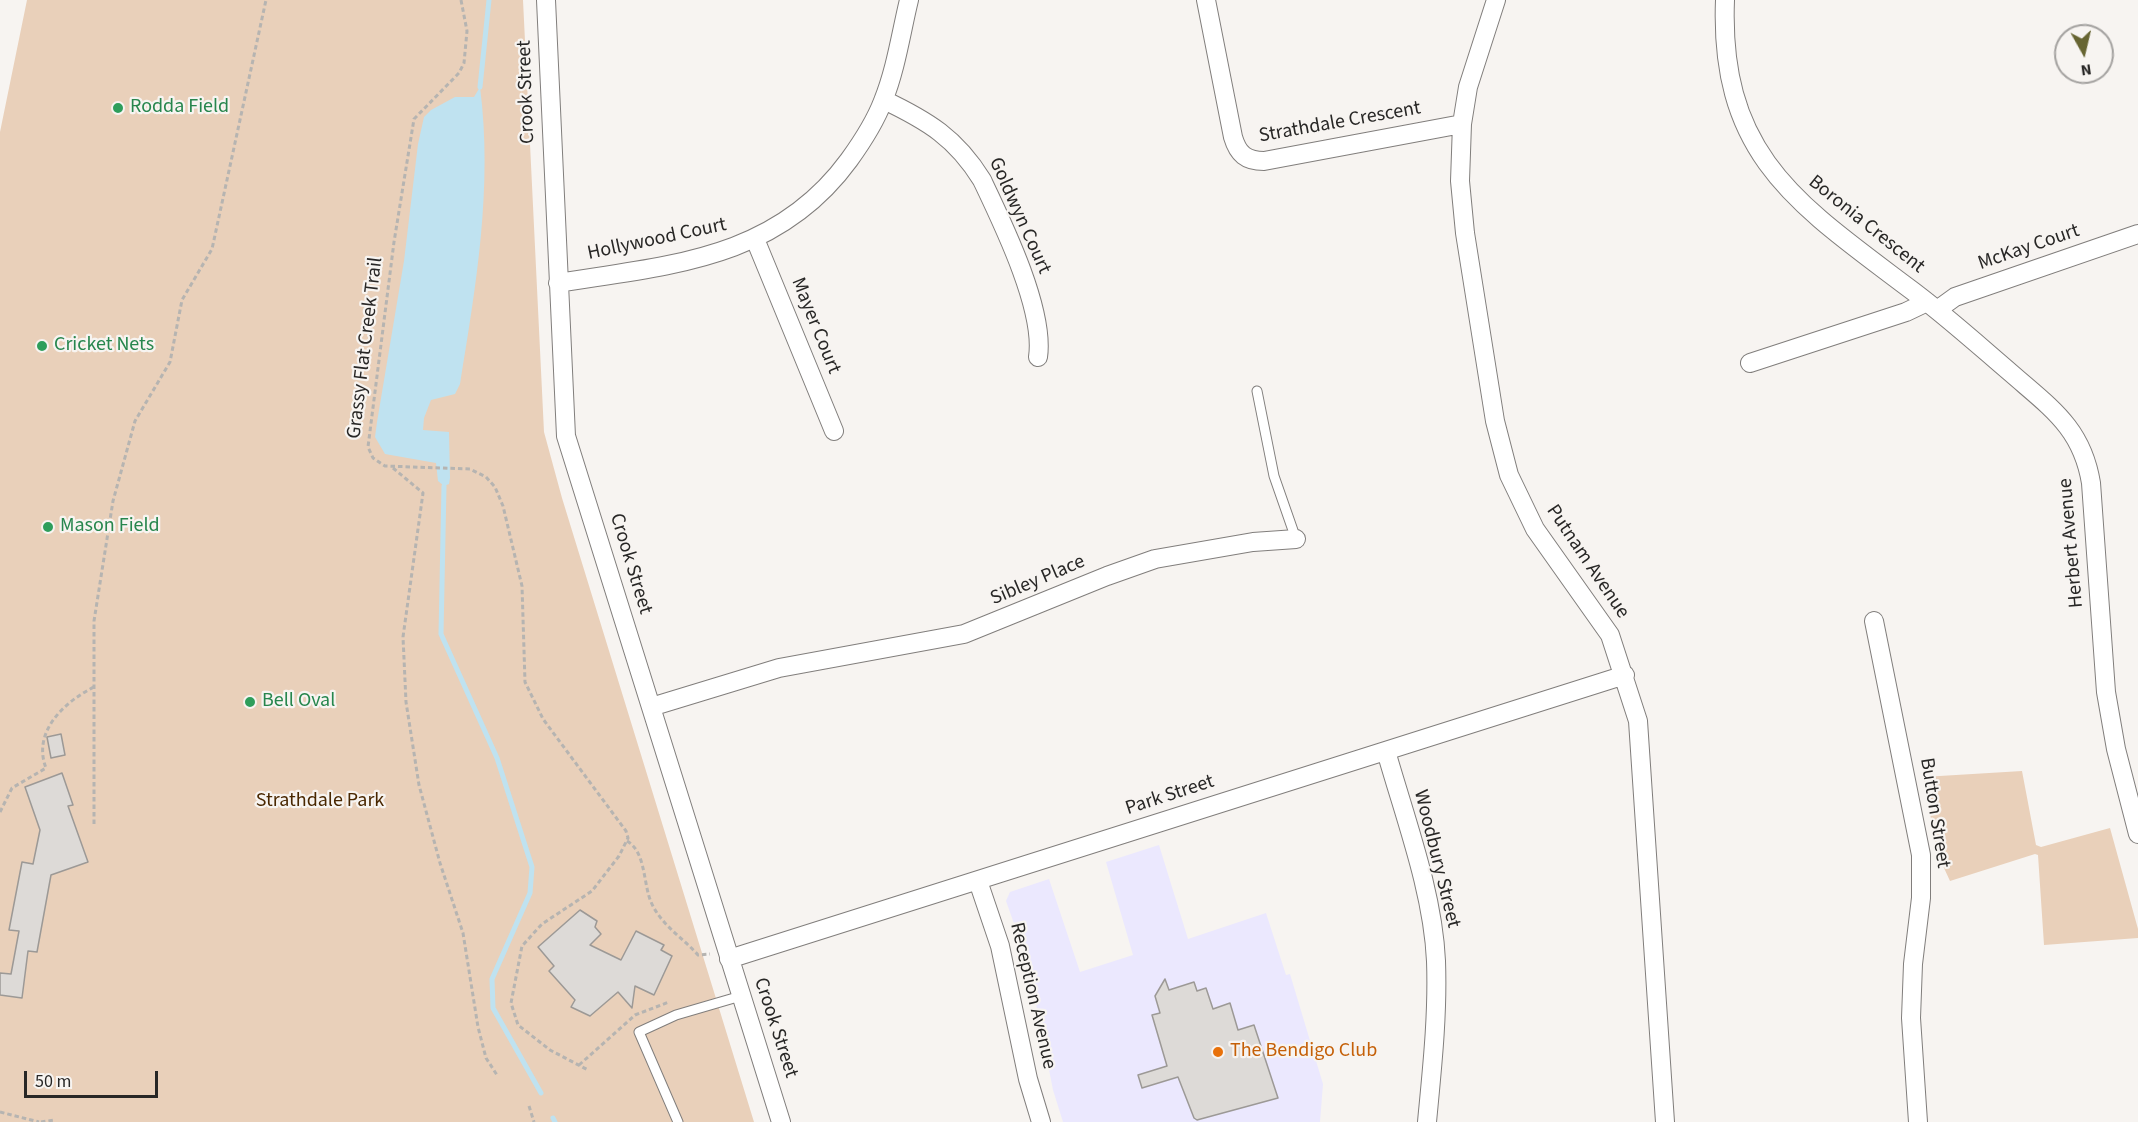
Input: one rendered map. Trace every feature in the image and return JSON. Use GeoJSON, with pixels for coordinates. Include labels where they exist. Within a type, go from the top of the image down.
{"type":"FeatureCollection","features":[{"type":"Feature","properties":{"kind":"street","name":"Crook Street"},"geometry":{"type":"LineString","coordinates":[[546,0],[566,436],[781,1122]]}},
{"type":"Feature","properties":{"kind":"street","name":"Hollywood Court"},"geometry":{"type":"LineString","coordinates":[[558,283],[697,258],[755,239],[779,225],[824,190],[859,146],[884,100],[909,0]]}},
{"type":"Feature","properties":{"kind":"street","name":"Strathdale Crescent"},"geometry":{"type":"LineString","coordinates":[[1206,0],[1233,137],[1238,149],[1246,158],[1264,161],[1462,124]]}},
{"type":"Feature","properties":{"kind":"street","name":"Putnam Avenue"},"geometry":{"type":"LineString","coordinates":[[1496,0],[1474,65],[1462,124],[1460,181],[1465,233],[1501,448],[1509,475],[1535,529],[1605,625],[1625,675],[1638,721],[1665,1122]]}},
{"type":"Feature","properties":{"kind":"street","name":"Boronia Crescent"},"geometry":{"type":"LineString","coordinates":[[1725,0],[1725,40],[1732,86],[1746,125],[1768,165],[1784,187],[1821,222],[1932,306]]}},
{"type":"Feature","properties":{"kind":"street","name":"Goldwyn Court"},"geometry":{"type":"LineString","coordinates":[[884,100],[931,124],[952,140],[970,160],[982,180],[1036,314],[1040,342],[1038,357]]}},
{"type":"Feature","properties":{"kind":"street","name":"McKay Court"},"geometry":{"type":"LineString","coordinates":[[1750,363],[1906,312],[1932,306],[2138,234]]}},
{"type":"Feature","properties":{"kind":"street","name":"Mayer Court"},"geometry":{"type":"LineString","coordinates":[[755,239],[834,431]]}},
{"type":"Feature","properties":{"kind":"street","name":"Herbert Avenue"},"geometry":{"type":"LineString","coordinates":[[1932,306],[2058,414],[2075,434],[2084,450],[2091,483],[2109,712],[2138,834]]}},
{"type":"Feature","properties":{"kind":"street","name":"Sibley Place"},"geometry":{"type":"LineString","coordinates":[[651,707],[779,668],[964,634],[1155,559],[1253,542],[1296,539]]}},
{"type":"Feature","properties":{"kind":"street","name":"Button Street"},"geometry":{"type":"LineString","coordinates":[[1874,621],[1921,855],[1922,887],[1913,964],[1911,1018],[1918,1122]]}},
{"type":"Feature","properties":{"kind":"street","name":"Park Street"},"geometry":{"type":"LineString","coordinates":[[728,954],[978,881],[1625,675]]}},
{"type":"Feature","properties":{"kind":"street","name":"Woodbury Street"},"geometry":{"type":"LineString","coordinates":[[1386,751],[1429,907],[1436,960],[1435,1018],[1427,1122]]}},
{"type":"Feature","properties":{"kind":"street","name":"Reception Avenue"},"geometry":{"type":"LineString","coordinates":[[978,881],[1002,955],[1028,1079],[1041,1122]]}},
{"type":"Feature","properties":{"kind":"lane","name":"Sibley Place"},"geometry":{"type":"LineString","coordinates":[[1257,392],[1274,476],[1296,539]]}},
{"type":"Feature","properties":{"kind":"lane"},"geometry":{"type":"LineString","coordinates":[[678,1122],[639,1032],[676,1015],[741,996]]}},
{"type":"Feature","properties":{"kind":"path"},"geometry":{"type":"LineString","coordinates":[[94,824],[94,621],[113,501],[135,420],[170,362],[182,300],[212,249],[266,0]]}},
{"type":"Feature","properties":{"kind":"path","name":"Grassy Flat Creek Trail"},"geometry":{"type":"LineString","coordinates":[[461,0],[467,31],[464,63],[459,73],[414,119],[394,243],[368,447],[373,459],[392,467],[423,493],[405,616],[402,656],[416,765],[440,863],[463,933],[484,1049],[496,1075]]}},
{"type":"Feature","properties":{"kind":"path"},"geometry":{"type":"LineString","coordinates":[[392,467],[470,469],[486,477],[500,497],[522,586],[525,682],[543,719],[624,827],[627,841],[639,853],[651,902],[668,928],[686,940],[700,956],[728,954]]}},
{"type":"Feature","properties":{"kind":"path"},"geometry":{"type":"LineString","coordinates":[[0,812],[12,789],[46,768],[41,748],[43,739],[63,707],[71,699],[94,687]]}},
{"type":"Feature","properties":{"kind":"path"},"geometry":{"type":"LineString","coordinates":[[588,1070],[536,1041],[514,1018],[511,1003],[520,953],[528,937],[542,924],[592,891],[619,856],[627,841]]}},
{"type":"Feature","properties":{"kind":"path"},"geometry":{"type":"LineString","coordinates":[[579,1065],[634,1015],[674,1001]]}},
{"type":"Feature","properties":{"kind":"path"},"geometry":{"type":"LineString","coordinates":[[529,1106],[534,1122]]}},
{"type":"Feature","properties":{"kind":"path"},"geometry":{"type":"LineString","coordinates":[[0,1112],[40,1122],[54,1120]]}},
{"type":"Feature","properties":{"kind":"shaded area"},"geometry":{"type":"Polygon","coordinates":[[[1159,845],[1188,939],[1266,913],[1286,975],[1290,974],[1323,1084],[1320,1122],[1063,1122],[1053,1090],[1028,963],[1006,901],[1010,892],[1049,879],[1080,972],[1133,955],[1106,862],[1159,845]]]}},
{"type":"Feature","properties":{"kind":"green space","name":"Strathdale Park"},"geometry":{"type":"Polygon","coordinates":[[[27,0],[523,0],[544,432],[562,498],[754,1122],[0,1122],[0,132],[27,0]]]}},
{"type":"Feature","properties":{"kind":"green space"},"geometry":{"type":"Polygon","coordinates":[[[2022,771],[2036,845],[2041,847],[2110,828],[2138,929],[2138,938],[2044,945],[2038,855],[2035,854],[1950,881],[1938,855],[1923,777],[2022,771]]]}},
{"type":"Feature","properties":{"kind":"water"},"geometry":{"type":"Polygon","coordinates":[[[480,87],[484,124],[484,199],[477,273],[460,384],[455,394],[431,400],[424,418],[423,430],[449,432],[450,478],[449,484],[444,486],[438,481],[436,463],[385,454],[375,437],[404,261],[418,144],[424,117],[431,110],[455,97],[474,97],[480,87]]]}},
{"type":"Feature","properties":{"kind":"building"},"geometry":{"type":"Polygon","coordinates":[[[61,734],[65,755],[51,758],[47,737],[61,734]]]}},
{"type":"Feature","properties":{"kind":"building"},"geometry":{"type":"Polygon","coordinates":[[[62,773],[73,805],[68,806],[88,862],[51,875],[37,952],[28,951],[22,998],[0,995],[0,973],[11,974],[19,931],[9,930],[22,862],[33,864],[40,830],[25,787],[62,773]]]}},
{"type":"Feature","properties":{"kind":"building"},"geometry":{"type":"Polygon","coordinates":[[[580,910],[597,921],[595,927],[601,934],[590,945],[621,960],[636,931],[664,945],[661,950],[672,956],[654,995],[635,986],[632,1008],[618,992],[590,1016],[571,1007],[575,1000],[549,971],[554,966],[538,947],[580,910]]]}},
{"type":"Feature","properties":{"kind":"building","name":"The Bendigo Club"},"geometry":{"type":"Polygon","coordinates":[[[1165,979],[1169,990],[1194,982],[1197,991],[1206,988],[1213,1009],[1230,1003],[1238,1030],[1254,1025],[1278,1098],[1197,1120],[1194,1118],[1178,1077],[1142,1088],[1138,1075],[1167,1066],[1152,1015],[1160,1013],[1155,996],[1165,979]]]}},
{"type":"Feature","properties":{"kind":"waterway"},"geometry":{"type":"LineString","coordinates":[[480,87],[489,0]]}},
{"type":"Feature","properties":{"kind":"waterway"},"geometry":{"type":"LineString","coordinates":[[444,486],[441,634],[497,758],[532,867],[530,893],[492,979],[493,1008],[541,1093]]}},
{"type":"Feature","properties":{"kind":"waterway"},"geometry":{"type":"LineString","coordinates":[[553,1118],[555,1122]]}},
{"type":"Feature","properties":{"kind":"place","name":"Rodda Field"},"geometry":{"type":"Point","coordinates":[118,108]}},
{"type":"Feature","properties":{"kind":"place","name":"Cricket Nets"},"geometry":{"type":"Point","coordinates":[42,346]}},
{"type":"Feature","properties":{"kind":"place","name":"Mason Field"},"geometry":{"type":"Point","coordinates":[48,527]}},
{"type":"Feature","properties":{"kind":"place","name":"Bell Oval"},"geometry":{"type":"Point","coordinates":[250,702]}},
{"type":"Feature","properties":{"kind":"place","name":"The Bendigo Club"},"geometry":{"type":"Point","coordinates":[1218,1052]}}]}
